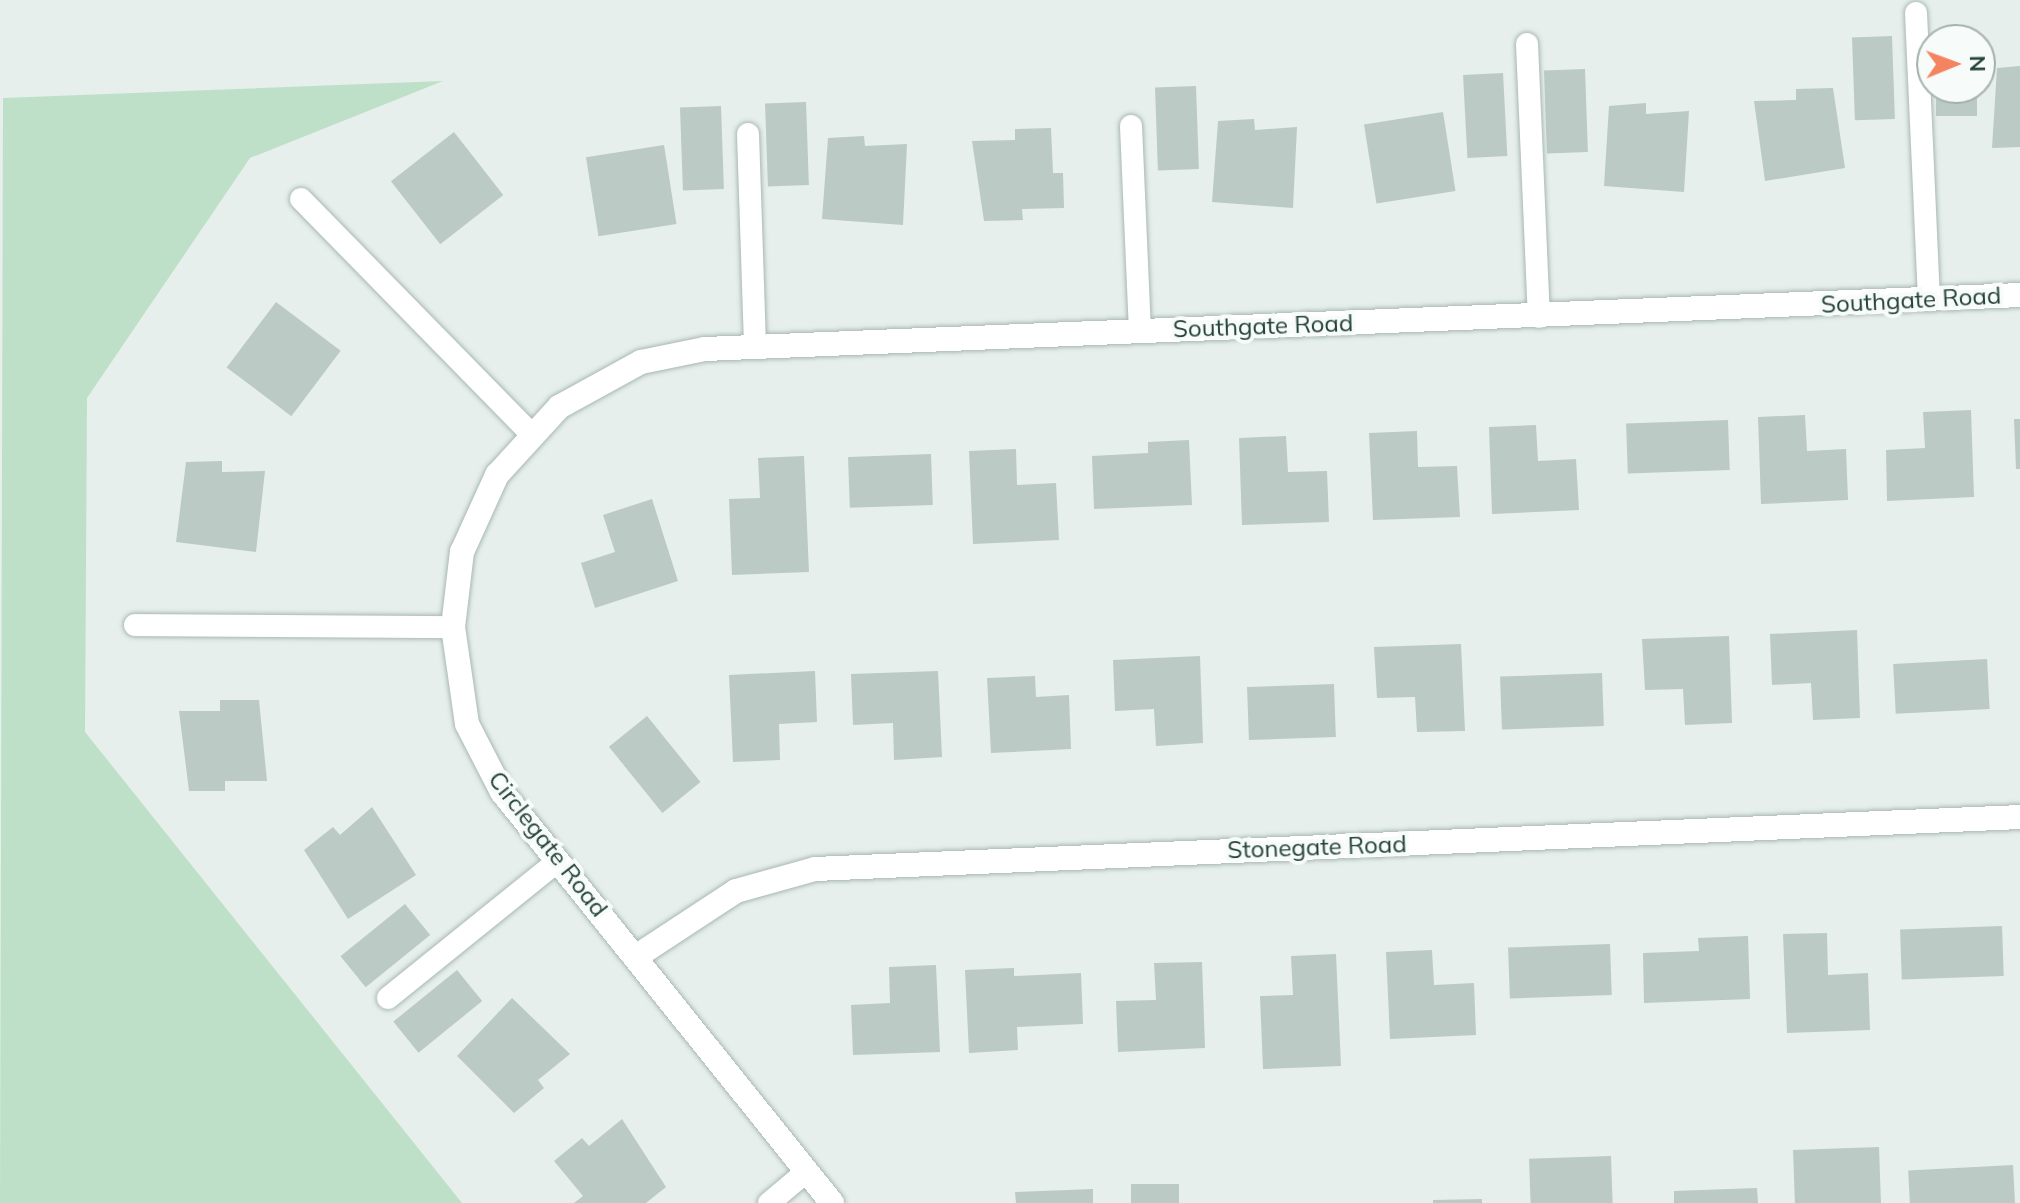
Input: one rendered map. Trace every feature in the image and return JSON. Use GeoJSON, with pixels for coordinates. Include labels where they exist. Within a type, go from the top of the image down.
{"type":"FeatureCollection","features":[{"type":"Feature","properties":{"kind":"street","name":"Southgate Road"},"geometry":{"type":"LineString","coordinates":[[531,434],[589,387],[641,362],[755,348],[2020,295]]}},
{"type":"Feature","properties":{"kind":"street","name":"Circlegate Road"},"geometry":{"type":"LineString","coordinates":[[531,434],[481,500],[462,552],[453,627],[467,724],[502,792],[637,956],[832,1203]]}},
{"type":"Feature","properties":{"kind":"street","name":"Stonegate Road"},"geometry":{"type":"LineString","coordinates":[[637,956],[736,891],[805,870],[2020,817]]}},
{"type":"Feature","properties":{"kind":"lane"},"geometry":{"type":"LineString","coordinates":[[1916,13],[1929,299]]}},
{"type":"Feature","properties":{"kind":"lane"},"geometry":{"type":"LineString","coordinates":[[1527,44],[1539,317]]}},
{"type":"Feature","properties":{"kind":"lane"},"geometry":{"type":"LineString","coordinates":[[1131,126],[1140,330]]}},
{"type":"Feature","properties":{"kind":"lane"},"geometry":{"type":"LineString","coordinates":[[748,134],[755,348]]}},
{"type":"Feature","properties":{"kind":"lane"},"geometry":{"type":"LineString","coordinates":[[301,199],[531,434]]}},
{"type":"Feature","properties":{"kind":"lane"},"geometry":{"type":"LineString","coordinates":[[135,625],[453,627]]}},
{"type":"Feature","properties":{"kind":"lane"},"geometry":{"type":"LineString","coordinates":[[388,998],[558,861]]}},
{"type":"Feature","properties":{"kind":"lane"},"geometry":{"type":"LineString","coordinates":[[769,1203],[806,1172]]}},
{"type":"Feature","properties":{"kind":"green space"},"geometry":{"type":"Polygon","coordinates":[[[443,81],[250,158],[87,398],[85,732],[462,1203],[0,1203],[3,98],[443,81]]]}},
{"type":"Feature","properties":{"kind":"building"},"geometry":{"type":"Polygon","coordinates":[[[1892,36],[1895,119],[1855,120],[1852,37],[1892,36]]]}},
{"type":"Feature","properties":{"kind":"building"},"geometry":{"type":"Polygon","coordinates":[[[2020,66],[2020,147],[1992,148],[1997,68],[2020,66]]]}},
{"type":"Feature","properties":{"kind":"building"},"geometry":{"type":"Polygon","coordinates":[[[1585,69],[1588,152],[1547,153],[1544,70],[1585,69]]]}},
{"type":"Feature","properties":{"kind":"building"},"geometry":{"type":"Polygon","coordinates":[[[1503,73],[1507,156],[1467,158],[1463,75],[1503,73]]]}},
{"type":"Feature","properties":{"kind":"building"},"geometry":{"type":"Polygon","coordinates":[[[1196,86],[1199,169],[1158,170],[1155,87],[1196,86]]]}},
{"type":"Feature","properties":{"kind":"building"},"geometry":{"type":"Polygon","coordinates":[[[1833,88],[1845,168],[1765,181],[1754,101],[1796,100],[1796,89],[1833,88]]]}},
{"type":"Feature","properties":{"kind":"building"},"geometry":{"type":"Polygon","coordinates":[[[806,102],[809,185],[768,186],[765,103],[806,102]]]}},
{"type":"Feature","properties":{"kind":"building"},"geometry":{"type":"Polygon","coordinates":[[[1646,103],[1646,114],[1689,111],[1684,192],[1604,186],[1609,106],[1646,103]]]}},
{"type":"Feature","properties":{"kind":"building"},"geometry":{"type":"Polygon","coordinates":[[[1936,104],[1977,104],[1977,116],[1936,116],[1936,104]]]}},
{"type":"Feature","properties":{"kind":"building"},"geometry":{"type":"Polygon","coordinates":[[[721,106],[724,189],[683,190],[680,107],[721,106]]]}},
{"type":"Feature","properties":{"kind":"building"},"geometry":{"type":"Polygon","coordinates":[[[1443,112],[1456,191],[1376,204],[1364,125],[1443,112]]]}},
{"type":"Feature","properties":{"kind":"building"},"geometry":{"type":"Polygon","coordinates":[[[1254,119],[1255,130],[1297,127],[1293,208],[1212,202],[1218,121],[1254,119]]]}},
{"type":"Feature","properties":{"kind":"building"},"geometry":{"type":"Polygon","coordinates":[[[1051,128],[1053,173],[1063,173],[1064,208],[1022,209],[1023,220],[984,221],[972,141],[1015,140],[1015,129],[1051,128]]]}},
{"type":"Feature","properties":{"kind":"building"},"geometry":{"type":"Polygon","coordinates":[[[454,132],[503,195],[440,244],[391,181],[454,132]]]}},
{"type":"Feature","properties":{"kind":"building"},"geometry":{"type":"Polygon","coordinates":[[[864,136],[865,146],[907,144],[903,225],[822,219],[828,138],[864,136]]]}},
{"type":"Feature","properties":{"kind":"building"},"geometry":{"type":"Polygon","coordinates":[[[664,145],[677,224],[598,236],[586,157],[664,145]]]}},
{"type":"Feature","properties":{"kind":"building"},"geometry":{"type":"Polygon","coordinates":[[[276,302],[341,351],[291,416],[227,367],[276,302]]]}},
{"type":"Feature","properties":{"kind":"building"},"geometry":{"type":"Polygon","coordinates":[[[1971,410],[1974,497],[1887,501],[1886,450],[1925,448],[1923,412],[1971,410]]]}},
{"type":"Feature","properties":{"kind":"building"},"geometry":{"type":"Polygon","coordinates":[[[1805,415],[1807,451],[1846,449],[1848,500],[1761,504],[1758,417],[1805,415]]]}},
{"type":"Feature","properties":{"kind":"building"},"geometry":{"type":"Polygon","coordinates":[[[2014,419],[2020,419],[2020,469],[2016,469],[2014,419]]]}},
{"type":"Feature","properties":{"kind":"building"},"geometry":{"type":"Polygon","coordinates":[[[1728,420],[1730,470],[1628,474],[1626,424],[1728,420]]]}},
{"type":"Feature","properties":{"kind":"building"},"geometry":{"type":"Polygon","coordinates":[[[1536,425],[1538,461],[1576,459],[1579,510],[1492,514],[1489,427],[1536,425]]]}},
{"type":"Feature","properties":{"kind":"building"},"geometry":{"type":"Polygon","coordinates":[[[1417,431],[1418,467],[1457,466],[1460,517],[1373,520],[1369,433],[1417,431]]]}},
{"type":"Feature","properties":{"kind":"building"},"geometry":{"type":"Polygon","coordinates":[[[1286,436],[1288,472],[1327,471],[1329,522],[1242,525],[1239,438],[1286,436]]]}},
{"type":"Feature","properties":{"kind":"building"},"geometry":{"type":"Polygon","coordinates":[[[1189,440],[1192,505],[1094,509],[1092,456],[1148,453],[1148,442],[1189,440]]]}},
{"type":"Feature","properties":{"kind":"building"},"geometry":{"type":"Polygon","coordinates":[[[1016,449],[1017,485],[1056,483],[1059,540],[973,544],[969,451],[1016,449]]]}},
{"type":"Feature","properties":{"kind":"building"},"geometry":{"type":"Polygon","coordinates":[[[931,454],[933,505],[850,508],[848,457],[931,454]]]}},
{"type":"Feature","properties":{"kind":"building"},"geometry":{"type":"Polygon","coordinates":[[[804,456],[809,572],[732,575],[729,499],[760,498],[758,458],[804,456]]]}},
{"type":"Feature","properties":{"kind":"building"},"geometry":{"type":"Polygon","coordinates":[[[222,461],[222,472],[265,471],[256,552],[176,542],[186,462],[222,461]]]}},
{"type":"Feature","properties":{"kind":"building"},"geometry":{"type":"Polygon","coordinates":[[[652,499],[678,581],[595,608],[581,563],[615,552],[603,515],[652,499]]]}},
{"type":"Feature","properties":{"kind":"building"},"geometry":{"type":"Polygon","coordinates":[[[1857,630],[1860,718],[1813,720],[1811,683],[1772,685],[1770,634],[1857,630]]]}},
{"type":"Feature","properties":{"kind":"building"},"geometry":{"type":"Polygon","coordinates":[[[1729,636],[1732,723],[1685,725],[1683,689],[1645,690],[1642,639],[1729,636]]]}},
{"type":"Feature","properties":{"kind":"building"},"geometry":{"type":"Polygon","coordinates":[[[1461,644],[1465,731],[1417,732],[1415,697],[1377,698],[1374,647],[1461,644]]]}},
{"type":"Feature","properties":{"kind":"building"},"geometry":{"type":"Polygon","coordinates":[[[1200,656],[1203,743],[1156,746],[1154,709],[1115,711],[1113,660],[1200,656]]]}},
{"type":"Feature","properties":{"kind":"building"},"geometry":{"type":"Polygon","coordinates":[[[1987,659],[1990,709],[1896,714],[1893,664],[1987,659]]]}},
{"type":"Feature","properties":{"kind":"building"},"geometry":{"type":"Polygon","coordinates":[[[815,671],[817,722],[779,724],[780,760],[733,762],[729,675],[815,671]]]}},
{"type":"Feature","properties":{"kind":"building"},"geometry":{"type":"Polygon","coordinates":[[[938,671],[942,757],[894,760],[893,723],[853,725],[851,674],[938,671]]]}},
{"type":"Feature","properties":{"kind":"building"},"geometry":{"type":"Polygon","coordinates":[[[1602,673],[1604,726],[1502,730],[1500,677],[1602,673]]]}},
{"type":"Feature","properties":{"kind":"building"},"geometry":{"type":"Polygon","coordinates":[[[1035,676],[1036,697],[1069,695],[1071,749],[991,753],[987,678],[1035,676]]]}},
{"type":"Feature","properties":{"kind":"building"},"geometry":{"type":"Polygon","coordinates":[[[1334,684],[1336,737],[1249,740],[1247,687],[1334,684]]]}},
{"type":"Feature","properties":{"kind":"building"},"geometry":{"type":"Polygon","coordinates":[[[220,700],[259,700],[267,781],[225,781],[225,791],[189,791],[179,711],[220,711],[220,700]]]}},
{"type":"Feature","properties":{"kind":"building"},"geometry":{"type":"Polygon","coordinates":[[[647,716],[700,782],[662,813],[609,747],[647,716]]]}},
{"type":"Feature","properties":{"kind":"building"},"geometry":{"type":"Polygon","coordinates":[[[372,807],[416,875],[348,919],[304,850],[333,827],[340,835],[372,807]]]}},
{"type":"Feature","properties":{"kind":"building"},"geometry":{"type":"Polygon","coordinates":[[[405,904],[430,935],[366,987],[340,956],[405,904]]]}},
{"type":"Feature","properties":{"kind":"building"},"geometry":{"type":"Polygon","coordinates":[[[2002,926],[2004,976],[1902,980],[1900,930],[2002,926]]]}},
{"type":"Feature","properties":{"kind":"building"},"geometry":{"type":"Polygon","coordinates":[[[1827,933],[1828,975],[1868,973],[1870,1030],[1787,1033],[1783,934],[1827,933]]]}},
{"type":"Feature","properties":{"kind":"building"},"geometry":{"type":"Polygon","coordinates":[[[1748,936],[1750,999],[1644,1003],[1643,953],[1699,951],[1698,938],[1748,936]]]}},
{"type":"Feature","properties":{"kind":"building"},"geometry":{"type":"Polygon","coordinates":[[[1610,944],[1612,995],[1510,999],[1508,948],[1610,944]]]}},
{"type":"Feature","properties":{"kind":"building"},"geometry":{"type":"Polygon","coordinates":[[[1432,950],[1434,985],[1474,983],[1476,1035],[1390,1039],[1386,952],[1432,950]]]}},
{"type":"Feature","properties":{"kind":"building"},"geometry":{"type":"Polygon","coordinates":[[[1336,954],[1341,1066],[1263,1069],[1260,996],[1293,995],[1291,956],[1336,954]]]}},
{"type":"Feature","properties":{"kind":"building"},"geometry":{"type":"Polygon","coordinates":[[[1202,962],[1205,1048],[1118,1052],[1116,1001],[1156,1000],[1154,963],[1202,962]]]}},
{"type":"Feature","properties":{"kind":"building"},"geometry":{"type":"Polygon","coordinates":[[[936,965],[940,1052],[853,1055],[851,1005],[890,1003],[889,967],[936,965]]]}},
{"type":"Feature","properties":{"kind":"building"},"geometry":{"type":"Polygon","coordinates":[[[1014,968],[1014,976],[1081,973],[1083,1024],[1017,1027],[1018,1050],[969,1053],[965,970],[1014,968]]]}},
{"type":"Feature","properties":{"kind":"building"},"geometry":{"type":"Polygon","coordinates":[[[457,970],[482,1001],[418,1053],[393,1022],[457,970]]]}},
{"type":"Feature","properties":{"kind":"building"},"geometry":{"type":"Polygon","coordinates":[[[512,998],[570,1054],[538,1080],[544,1088],[514,1113],[457,1056],[512,998]]]}},
{"type":"Feature","properties":{"kind":"building"},"geometry":{"type":"Polygon","coordinates":[[[622,1119],[666,1187],[646,1203],[574,1203],[583,1196],[554,1161],[582,1138],[589,1146],[622,1119]]]}},
{"type":"Feature","properties":{"kind":"building"},"geometry":{"type":"Polygon","coordinates":[[[1879,1147],[1881,1203],[1795,1203],[1793,1150],[1879,1147]]]}},
{"type":"Feature","properties":{"kind":"building"},"geometry":{"type":"Polygon","coordinates":[[[1611,1156],[1613,1203],[1531,1203],[1529,1159],[1611,1156]]]}},
{"type":"Feature","properties":{"kind":"building"},"geometry":{"type":"Polygon","coordinates":[[[2013,1165],[2015,1203],[1910,1203],[1908,1170],[2013,1165]]]}},
{"type":"Feature","properties":{"kind":"building"},"geometry":{"type":"Polygon","coordinates":[[[1131,1184],[1179,1184],[1179,1203],[1131,1203],[1131,1184]]]}},
{"type":"Feature","properties":{"kind":"building"},"geometry":{"type":"Polygon","coordinates":[[[1757,1188],[1758,1203],[1674,1203],[1674,1191],[1757,1188]]]}},
{"type":"Feature","properties":{"kind":"building"},"geometry":{"type":"Polygon","coordinates":[[[1093,1189],[1093,1203],[1016,1203],[1015,1192],[1093,1189]]]}},
{"type":"Feature","properties":{"kind":"building"},"geometry":{"type":"Polygon","coordinates":[[[1482,1199],[1482,1203],[1433,1203],[1433,1200],[1482,1199]]]}}]}
